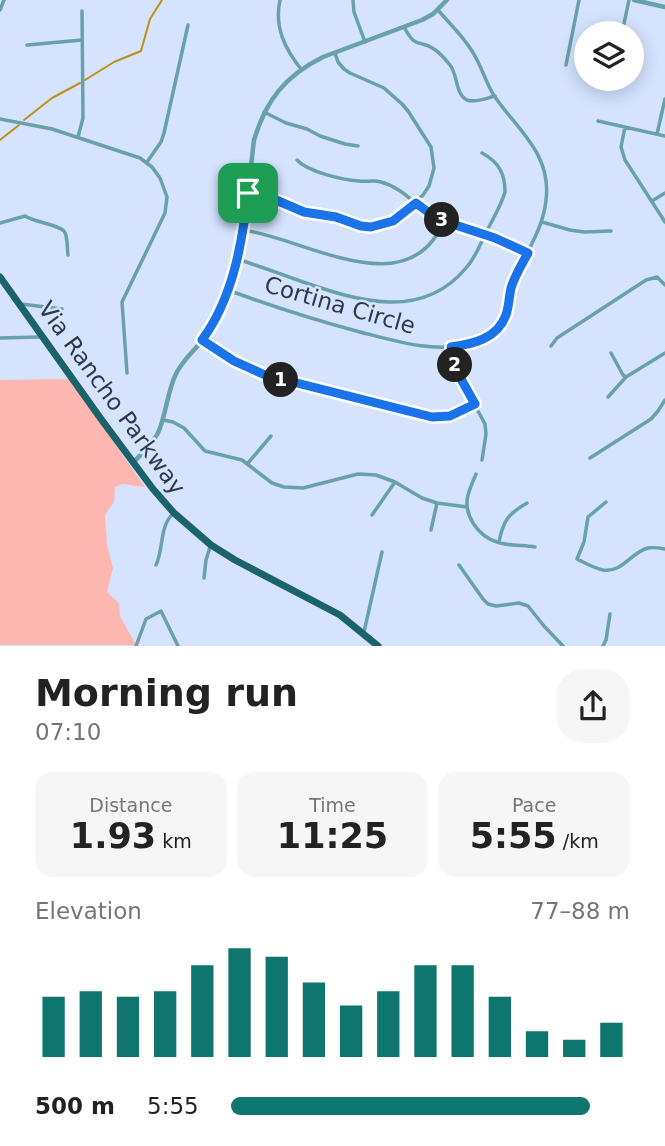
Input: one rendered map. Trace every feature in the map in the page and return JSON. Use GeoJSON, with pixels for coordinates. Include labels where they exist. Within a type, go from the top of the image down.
{"type":"FeatureCollection","features":[{"type":"Feature","properties":{"kind":"main road","name":"Via Rancho Parkway"},"geometry":{"type":"LineString","coordinates":[[0,277],[133,463],[174,513],[211,545],[340,615],[378,646]]}},
{"type":"Feature","properties":{"kind":"street"},"geometry":{"type":"LineString","coordinates":[[0,10],[4,0]]}},
{"type":"Feature","properties":{"kind":"street"},"geometry":{"type":"LineString","coordinates":[[280,0],[278,24],[281,37],[290,56],[301,69]]}},
{"type":"Feature","properties":{"kind":"street"},"geometry":{"type":"LineString","coordinates":[[353,0],[354,12],[365,42]]}},
{"type":"Feature","properties":{"kind":"street"},"geometry":{"type":"LineString","coordinates":[[133,463],[154,439],[163,420],[176,373],[212,326],[222,307],[243,230],[254,140],[264,112],[280,88],[301,69],[323,57],[422,20],[438,10],[447,0]]}},
{"type":"Feature","properties":{"kind":"street"},"geometry":{"type":"LineString","coordinates":[[566,65],[579,0]]}},
{"type":"Feature","properties":{"kind":"street"},"geometry":{"type":"LineString","coordinates":[[625,21],[631,0],[665,7]]}},
{"type":"Feature","properties":{"kind":"street","name":"Cortina Circle"},"geometry":{"type":"LineString","coordinates":[[228,290],[322,322],[428,347],[451,347],[480,341],[498,328],[505,316],[515,277],[542,222],[547,198],[544,171],[529,139],[495,96],[470,47],[438,10]]}},
{"type":"Feature","properties":{"kind":"street"},"geometry":{"type":"LineString","coordinates":[[78,137],[83,118],[82,11]]}},
{"type":"Feature","properties":{"kind":"street"},"geometry":{"type":"LineString","coordinates":[[147,162],[164,133],[188,25]]}},
{"type":"Feature","properties":{"kind":"street"},"geometry":{"type":"LineString","coordinates":[[404,27],[411,40],[432,47],[453,68],[459,91],[466,99],[472,101],[495,96]]}},
{"type":"Feature","properties":{"kind":"street"},"geometry":{"type":"LineString","coordinates":[[27,45],[82,40]]}},
{"type":"Feature","properties":{"kind":"street"},"geometry":{"type":"LineString","coordinates":[[248,193],[269,197],[304,212],[336,217],[371,227],[393,221],[423,195],[432,179],[434,165],[431,147],[402,104],[384,89],[344,69],[335,53]]}},
{"type":"Feature","properties":{"kind":"street"},"geometry":{"type":"LineString","coordinates":[[657,134],[665,99]]}},
{"type":"Feature","properties":{"kind":"street"},"geometry":{"type":"LineString","coordinates":[[264,112],[320,136],[345,145],[358,146]]}},
{"type":"Feature","properties":{"kind":"street"},"geometry":{"type":"LineString","coordinates":[[0,119],[52,128],[133,155],[147,162],[160,178],[167,197],[167,207],[122,302],[127,373]]}},
{"type":"Feature","properties":{"kind":"street"},"geometry":{"type":"LineString","coordinates":[[597,121],[665,136]]}},
{"type":"Feature","properties":{"kind":"street"},"geometry":{"type":"LineString","coordinates":[[625,127],[621,147],[625,160],[665,222]]}},
{"type":"Feature","properties":{"kind":"street"},"geometry":{"type":"LineString","coordinates":[[237,258],[346,296],[368,300],[399,302],[438,292],[454,281],[472,261],[503,200],[505,180],[499,166],[482,153]]}},
{"type":"Feature","properties":{"kind":"street"},"geometry":{"type":"LineString","coordinates":[[297,160],[304,167],[343,178],[393,186],[429,215],[485,234],[528,253]]}},
{"type":"Feature","properties":{"kind":"street"},"geometry":{"type":"LineString","coordinates":[[652,202],[665,193]]}},
{"type":"Feature","properties":{"kind":"street"},"geometry":{"type":"LineString","coordinates":[[0,223],[25,216],[63,230],[68,255]]}},
{"type":"Feature","properties":{"kind":"street"},"geometry":{"type":"LineString","coordinates":[[243,230],[270,235],[349,261],[388,264],[418,255],[435,239],[444,221]]}},
{"type":"Feature","properties":{"kind":"street"},"geometry":{"type":"LineString","coordinates":[[542,222],[584,232],[611,231]]}},
{"type":"Feature","properties":{"kind":"street"},"geometry":{"type":"LineString","coordinates":[[551,346],[557,338],[646,280],[657,277],[665,285]]}},
{"type":"Feature","properties":{"kind":"street"},"geometry":{"type":"LineString","coordinates":[[19,304],[62,309]]}},
{"type":"Feature","properties":{"kind":"street"},"geometry":{"type":"LineString","coordinates":[[0,338],[42,337]]}},
{"type":"Feature","properties":{"kind":"street"},"geometry":{"type":"LineString","coordinates":[[202,340],[234,361],[265,375],[432,417],[450,416],[475,404]]}},
{"type":"Feature","properties":{"kind":"street"},"geometry":{"type":"LineString","coordinates":[[451,347],[456,370],[485,424],[482,460]]}},
{"type":"Feature","properties":{"kind":"street"},"geometry":{"type":"LineString","coordinates":[[611,353],[626,377]]}},
{"type":"Feature","properties":{"kind":"street"},"geometry":{"type":"LineString","coordinates":[[608,397],[626,377],[665,353]]}},
{"type":"Feature","properties":{"kind":"street"},"geometry":{"type":"LineString","coordinates":[[590,457],[651,419],[665,400]]}},
{"type":"Feature","properties":{"kind":"street"},"geometry":{"type":"LineString","coordinates":[[163,420],[184,428],[205,451],[248,463],[272,483],[284,487],[303,488],[366,474],[384,477],[422,498],[437,503],[467,507]]}},
{"type":"Feature","properties":{"kind":"street"},"geometry":{"type":"LineString","coordinates":[[248,463],[271,436]]}},
{"type":"Feature","properties":{"kind":"street"},"geometry":{"type":"LineString","coordinates":[[476,474],[468,494],[467,507],[470,518],[480,533],[498,543],[535,547]]}},
{"type":"Feature","properties":{"kind":"street"},"geometry":{"type":"LineString","coordinates":[[372,515],[395,482]]}},
{"type":"Feature","properties":{"kind":"street"},"geometry":{"type":"LineString","coordinates":[[606,502],[588,517],[584,542],[577,559],[608,570],[620,567],[649,548],[665,549]]}},
{"type":"Feature","properties":{"kind":"street"},"geometry":{"type":"LineString","coordinates":[[431,530],[437,503]]}},
{"type":"Feature","properties":{"kind":"street"},"geometry":{"type":"LineString","coordinates":[[498,543],[507,518],[527,503]]}},
{"type":"Feature","properties":{"kind":"street"},"geometry":{"type":"LineString","coordinates":[[156,565],[167,520],[174,513]]}},
{"type":"Feature","properties":{"kind":"street"},"geometry":{"type":"LineString","coordinates":[[204,578],[211,545]]}},
{"type":"Feature","properties":{"kind":"street"},"geometry":{"type":"LineString","coordinates":[[363,633],[382,552]]}},
{"type":"Feature","properties":{"kind":"street"},"geometry":{"type":"LineString","coordinates":[[459,565],[488,604],[496,606],[519,603],[528,606],[563,646]]}},
{"type":"Feature","properties":{"kind":"street"},"geometry":{"type":"LineString","coordinates":[[136,646],[146,619],[161,611],[178,646]]}},
{"type":"Feature","properties":{"kind":"street"},"geometry":{"type":"LineString","coordinates":[[603,646],[610,614]]}},
{"type":"Feature","properties":{"kind":"shaded area"},"geometry":{"type":"Polygon","coordinates":[[[69,379],[145,487],[122,484],[115,487],[114,502],[105,515],[107,545],[113,568],[107,592],[119,603],[120,616],[136,645],[0,645],[0,380],[69,379]]]}},
{"type":"Feature","properties":{"kind":"waterway"},"geometry":{"type":"LineString","coordinates":[[85,80],[114,62],[141,51],[150,19],[162,0]]}},
{"type":"Feature","properties":{"kind":"waterway"},"geometry":{"type":"LineString","coordinates":[[24,120],[52,98],[80,83]]}},
{"type":"Feature","properties":{"kind":"waterway"},"geometry":{"type":"LineString","coordinates":[[0,140],[19,125]]}},
{"type":"Feature","properties":{"kind":"route"},"geometry":{"type":"LineString","coordinates":[[248,193],[284,202],[304,212],[336,217],[371,227],[393,221],[416,203],[437,219],[495,238],[528,253],[515,277],[505,316],[498,328],[480,341],[451,347],[456,370],[475,404],[450,416],[432,417],[276,379],[251,370],[202,340],[222,307],[234,269],[242,240],[248,193]]}}]}
